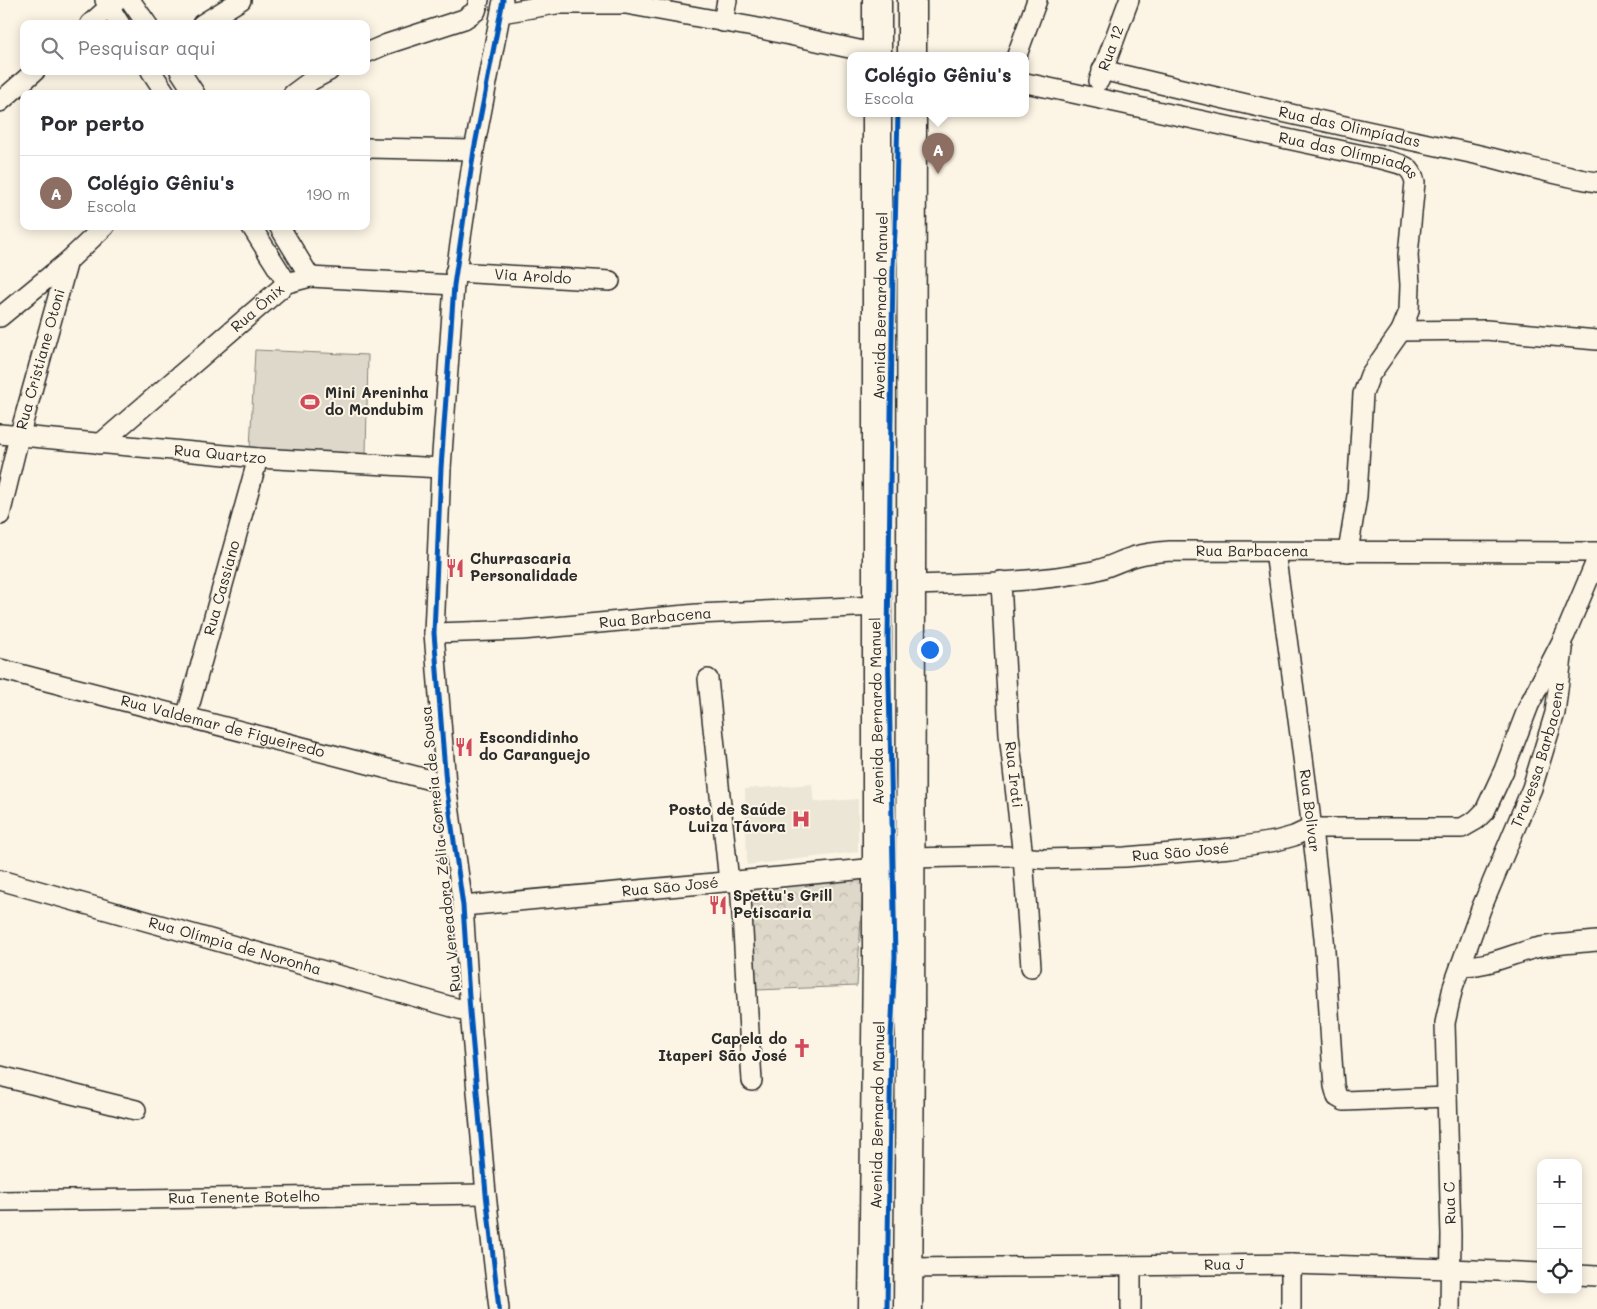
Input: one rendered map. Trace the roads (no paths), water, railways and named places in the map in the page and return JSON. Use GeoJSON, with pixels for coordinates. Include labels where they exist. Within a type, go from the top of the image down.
{"type":"FeatureCollection","features":[{"type":"Feature","properties":{"kind":"main road"},"geometry":{"type":"LineString","coordinates":[[877,0],[877,52]]}},
{"type":"Feature","properties":{"kind":"main road"},"geometry":{"type":"LineString","coordinates":[[912,0],[912,52]]}},
{"type":"Feature","properties":{"kind":"main road","name":"Avenida Bernardo Manuel"},"geometry":{"type":"LineString","coordinates":[[873,1309],[877,868],[877,117]]}},
{"type":"Feature","properties":{"kind":"main road","name":"Avenida Bernardo Manuel"},"geometry":{"type":"LineString","coordinates":[[908,1309],[912,117]]}},
{"type":"Feature","properties":{"kind":"main road"},"geometry":{"type":"LineString","coordinates":[[878,229],[912,233]]}},
{"type":"Feature","properties":{"kind":"main road"},"geometry":{"type":"LineString","coordinates":[[877,266],[912,268]]}},
{"type":"Feature","properties":{"kind":"main road"},"geometry":{"type":"LineString","coordinates":[[876,1037],[910,1038]]}},
{"type":"Feature","properties":{"kind":"main road"},"geometry":{"type":"LineString","coordinates":[[876,1073],[910,1071]]}},
{"type":"Feature","properties":{"kind":"street"},"geometry":{"type":"LineString","coordinates":[[130,0],[144,20]]}},
{"type":"Feature","properties":{"kind":"street"},"geometry":{"type":"LineString","coordinates":[[208,20],[240,0]]}},
{"type":"Feature","properties":{"kind":"street"},"geometry":{"type":"LineString","coordinates":[[370,51],[464,19],[476,11],[479,0]]}},
{"type":"Feature","properties":{"kind":"street"},"geometry":{"type":"LineString","coordinates":[[723,22],[727,0]]}},
{"type":"Feature","properties":{"kind":"street"},"geometry":{"type":"LineString","coordinates":[[1018,52],[1037,0]]}},
{"type":"Feature","properties":{"kind":"street","name":"Rua 12"},"geometry":{"type":"LineString","coordinates":[[1093,96],[1129,0]]}},
{"type":"Feature","properties":{"kind":"street"},"geometry":{"type":"LineString","coordinates":[[94,20],[110,3],[118,20]]}},
{"type":"Feature","properties":{"kind":"street"},"geometry":{"type":"LineString","coordinates":[[502,7],[556,4],[626,4],[723,22],[863,52]]}},
{"type":"Feature","properties":{"kind":"street","name":"Rua Vereadora Zélia Correia de Sousa"},"geometry":{"type":"LineString","coordinates":[[499,1309],[486,1194],[462,906],[446,784],[434,633],[441,468],[454,279],[474,150],[502,7]]}},
{"type":"Feature","properties":{"kind":"street","name":"Rua das Olimpíadas"},"geometry":{"type":"LineString","coordinates":[[1102,70],[1244,104],[1597,182]]}},
{"type":"Feature","properties":{"kind":"street"},"geometry":{"type":"LineString","coordinates":[[0,102],[30,75]]}},
{"type":"Feature","properties":{"kind":"street"},"geometry":{"type":"LineString","coordinates":[[154,75],[163,90]]}},
{"type":"Feature","properties":{"kind":"street"},"geometry":{"type":"LineString","coordinates":[[183,75],[192,90]]}},
{"type":"Feature","properties":{"kind":"street"},"geometry":{"type":"LineString","coordinates":[[196,75],[206,90]]}},
{"type":"Feature","properties":{"kind":"street"},"geometry":{"type":"LineString","coordinates":[[298,90],[321,75]]}},
{"type":"Feature","properties":{"kind":"street","name":"Rua das Olímpiadas"},"geometry":{"type":"LineString","coordinates":[[1029,84],[1381,159],[1406,166],[1413,173],[1415,182],[1408,255],[1409,311],[1401,331],[1370,375],[1363,394],[1357,496],[1348,552]]}},
{"type":"Feature","properties":{"kind":"street"},"geometry":{"type":"LineString","coordinates":[[1244,104],[1245,129]]}},
{"type":"Feature","properties":{"kind":"street"},"geometry":{"type":"LineString","coordinates":[[370,148],[474,150]]}},
{"type":"Feature","properties":{"kind":"street"},"geometry":{"type":"LineString","coordinates":[[0,317],[68,261],[101,230]]}},
{"type":"Feature","properties":{"kind":"street"},"geometry":{"type":"LineString","coordinates":[[254,230],[287,283]]}},
{"type":"Feature","properties":{"kind":"street"},"geometry":{"type":"LineString","coordinates":[[281,230],[310,276]]}},
{"type":"Feature","properties":{"kind":"street","name":"Rua Cristiane Otoni"},"geometry":{"type":"LineString","coordinates":[[0,515],[19,437],[68,261]]}},
{"type":"Feature","properties":{"kind":"street","name":"Rua Ônix"},"geometry":{"type":"LineString","coordinates":[[100,444],[287,283],[310,276],[454,279]]}},
{"type":"Feature","properties":{"kind":"street","name":"Via Aroldo"},"geometry":{"type":"LineString","coordinates":[[454,279],[610,281]]}},
{"type":"Feature","properties":{"kind":"street"},"geometry":{"type":"LineString","coordinates":[[1401,331],[1486,330],[1597,340]]}},
{"type":"Feature","properties":{"kind":"street","name":"Rua Quartzo"},"geometry":{"type":"LineString","coordinates":[[0,434],[258,458],[441,468]]}},
{"type":"Feature","properties":{"kind":"street","name":"Rua Cassiano"},"geometry":{"type":"LineString","coordinates":[[186,718],[258,458]]}},
{"type":"Feature","properties":{"kind":"street","name":"Rua Barbacena"},"geometry":{"type":"LineString","coordinates":[[911,585],[1001,581],[1094,571],[1149,553],[1170,551],[1597,552]]}},
{"type":"Feature","properties":{"kind":"street","name":"Rua Bolivar"},"geometry":{"type":"LineString","coordinates":[[1275,552],[1312,828],[1324,940],[1333,1070],[1337,1097],[1344,1102],[1447,1097]]}},
{"type":"Feature","properties":{"kind":"street"},"geometry":{"type":"LineString","coordinates":[[1565,635],[1597,558]]}},
{"type":"Feature","properties":{"kind":"street","name":"Rua Irati"},"geometry":{"type":"LineString","coordinates":[[1001,581],[1009,734],[1023,857],[1031,968]]}},
{"type":"Feature","properties":{"kind":"street","name":"Rua Barbacena"},"geometry":{"type":"LineString","coordinates":[[434,633],[522,630],[697,614],[877,606]]}},
{"type":"Feature","properties":{"kind":"street","name":"Travessa Barbacena"},"geometry":{"type":"LineString","coordinates":[[1449,828],[1462,828],[1476,820],[1485,811],[1504,770],[1529,705],[1565,635]]}},
{"type":"Feature","properties":{"kind":"street","name":"Travessa Barbacena"},"geometry":{"type":"LineString","coordinates":[[1447,1097],[1445,1024],[1453,987],[1495,875],[1532,788],[1555,713],[1565,635]]}},
{"type":"Feature","properties":{"kind":"street","name":"Rua Valdemar de Figueiredo"},"geometry":{"type":"LineString","coordinates":[[0,669],[446,784]]}},
{"type":"Feature","properties":{"kind":"street"},"geometry":{"type":"LineString","coordinates":[[708,679],[734,882],[752,1081]]}},
{"type":"Feature","properties":{"kind":"street","name":"Rua São José"},"geometry":{"type":"LineString","coordinates":[[910,858],[1006,856],[1044,859],[1108,858],[1232,848],[1294,836],[1312,828],[1449,828]]}},
{"type":"Feature","properties":{"kind":"street","name":"Rua São José"},"geometry":{"type":"LineString","coordinates":[[462,906],[877,868]]}},
{"type":"Feature","properties":{"kind":"street","name":"Rua Olímpia de Noronha"},"geometry":{"type":"LineString","coordinates":[[0,880],[470,1012]]}},
{"type":"Feature","properties":{"kind":"street"},"geometry":{"type":"LineString","coordinates":[[1461,965],[1481,964],[1534,948],[1555,944],[1597,941]]}},
{"type":"Feature","properties":{"kind":"street"},"geometry":{"type":"LineString","coordinates":[[0,1076],[136,1110]]}},
{"type":"Feature","properties":{"kind":"street","name":"Rua C"},"geometry":{"type":"LineString","coordinates":[[1447,1097],[1451,1269],[1450,1309]]}},
{"type":"Feature","properties":{"kind":"street","name":"Rua Tenente Botelho"},"geometry":{"type":"LineString","coordinates":[[0,1201],[486,1194]]}},
{"type":"Feature","properties":{"kind":"street"},"geometry":{"type":"LineString","coordinates":[[1290,1309],[1291,1264]]}},
{"type":"Feature","properties":{"kind":"street","name":"Rua J"},"geometry":{"type":"LineString","coordinates":[[908,1268],[1291,1264],[1537,1273]]}},
{"type":"Feature","properties":{"kind":"street"},"geometry":{"type":"LineString","coordinates":[[1131,1267],[1131,1309]]}},
{"type":"Feature","properties":{"kind":"street"},"geometry":{"type":"LineString","coordinates":[[1582,1275],[1597,1276]]}},
{"type":"Feature","properties":{"kind":"place","name":"Colégio Gêniu's"},"geometry":{"type":"Point","coordinates":[938,174]}},
{"type":"Feature","properties":{"kind":"place","name":"Mini Areninha do Mondubim"},"geometry":{"type":"Point","coordinates":[310,402]}},
{"type":"Feature","properties":{"kind":"place","name":"Churrascaria Personalidade"},"geometry":{"type":"Point","coordinates":[455,568]}},
{"type":"Feature","properties":{"kind":"place","name":"Escondidinho do Caranguejo"},"geometry":{"type":"Point","coordinates":[464,747]}},
{"type":"Feature","properties":{"kind":"place","name":"Posto de Saúde Luiza Távora"},"geometry":{"type":"Point","coordinates":[801,819]}},
{"type":"Feature","properties":{"kind":"place","name":"Spettu's Grill Petiscaria"},"geometry":{"type":"Point","coordinates":[718,905]}},
{"type":"Feature","properties":{"kind":"place","name":"Capela do Itaperi São José"},"geometry":{"type":"Point","coordinates":[802,1048]}}]}
